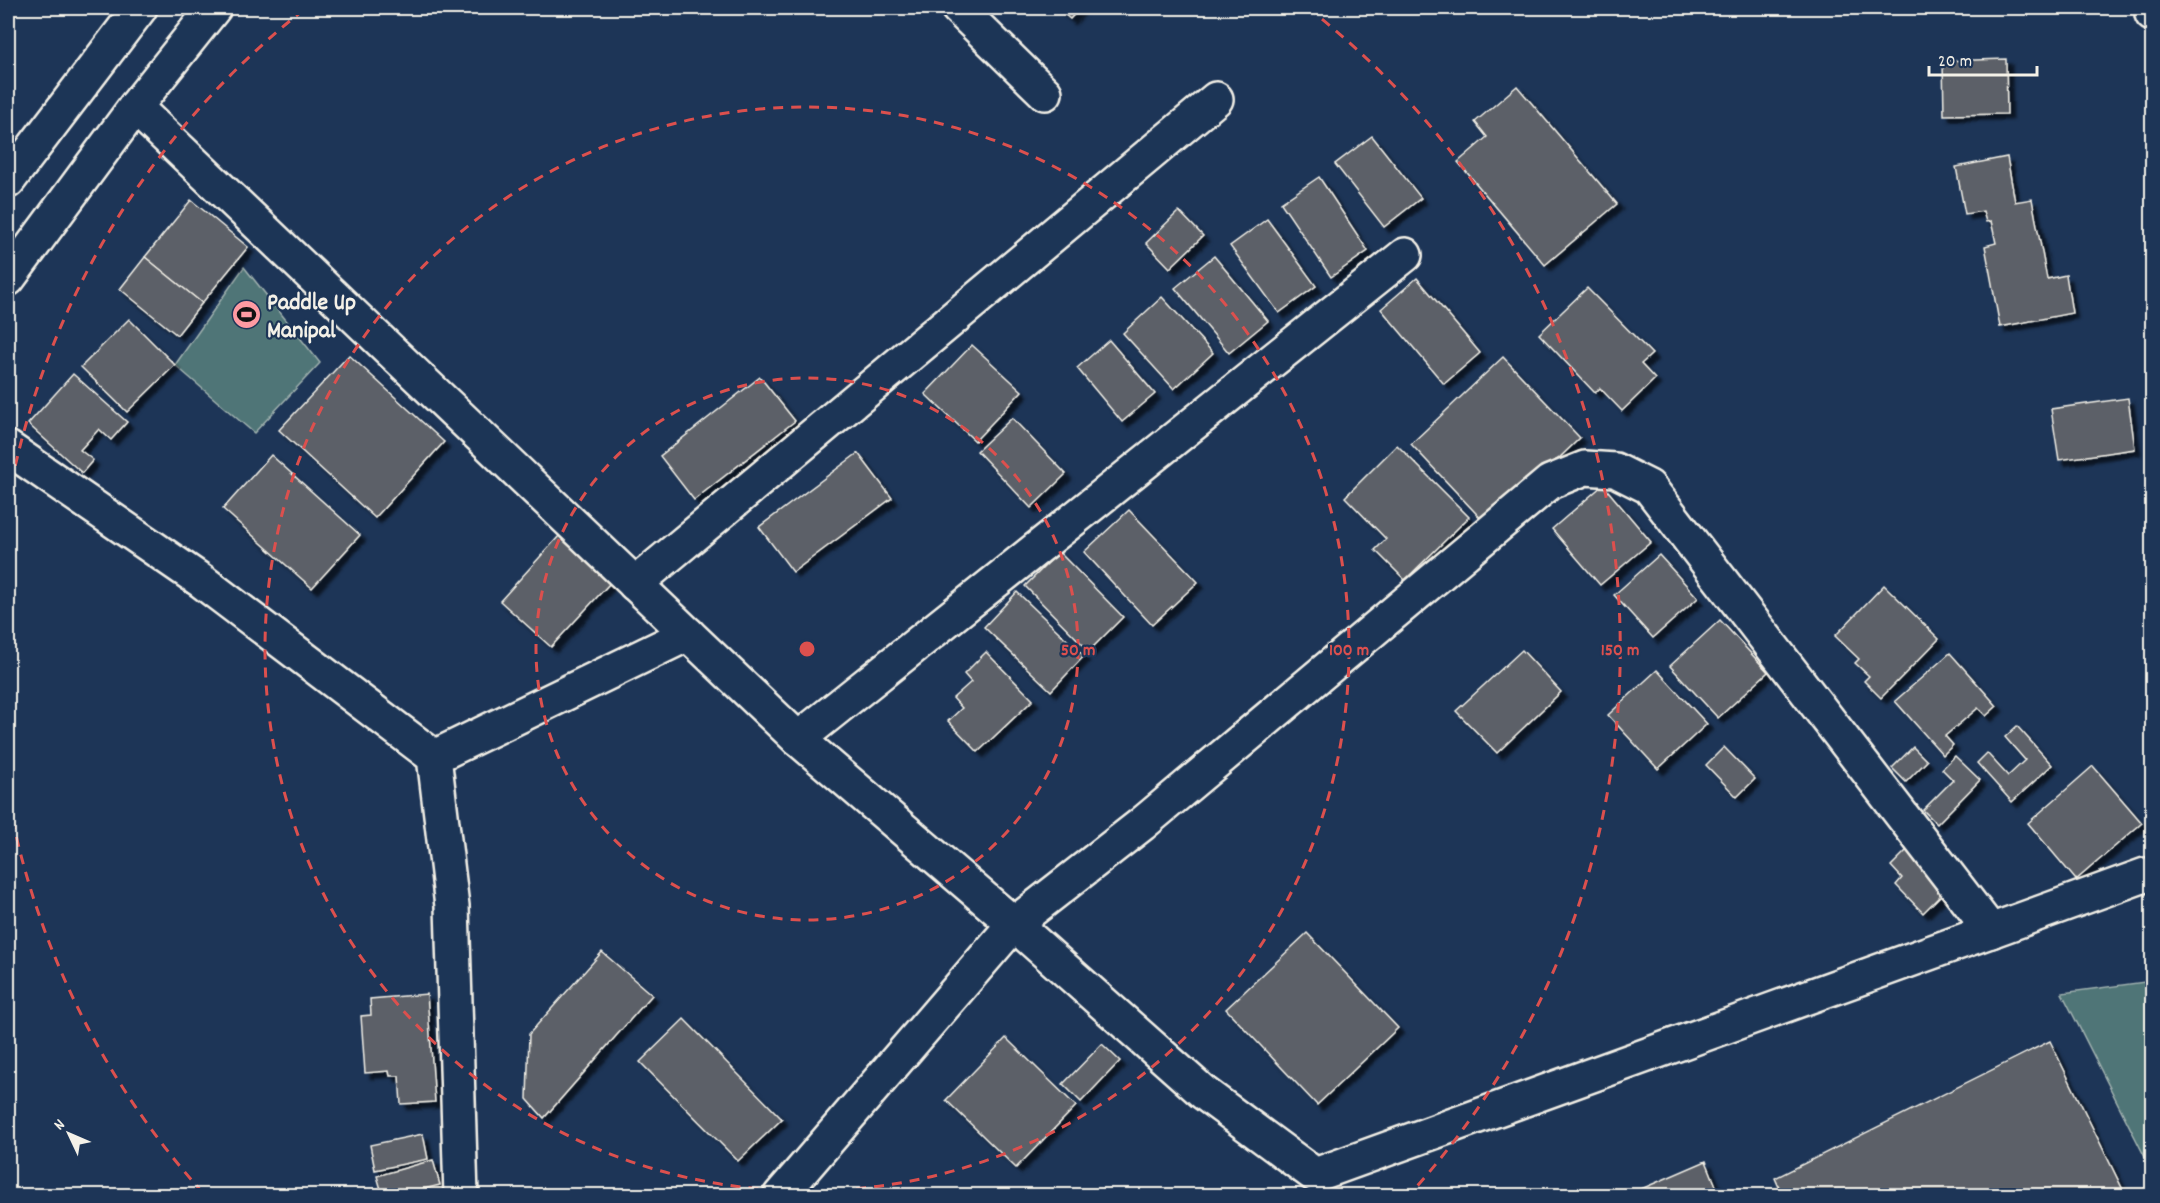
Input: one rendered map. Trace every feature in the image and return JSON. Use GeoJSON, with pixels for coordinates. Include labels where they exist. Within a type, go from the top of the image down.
{"type":"FeatureCollection","features":[{"type":"Feature","properties":{"kind":"main road"},"geometry":{"type":"LineString","coordinates":[[8,181],[140,8]]}},
{"type":"Feature","properties":{"kind":"main road"},"geometry":{"type":"LineString","coordinates":[[8,279],[135,107],[214,8]]}},
{"type":"Feature","properties":{"kind":"main road"},"geometry":{"type":"LineString","coordinates":[[958,8],[1045,93]]}},
{"type":"Feature","properties":{"kind":"main road"},"geometry":{"type":"LineString","coordinates":[[2152,8],[2152,14]]}},
{"type":"Feature","properties":{"kind":"main road"},"geometry":{"type":"LineString","coordinates":[[636,584],[1216,99]]}},
{"type":"Feature","properties":{"kind":"main road"},"geometry":{"type":"LineString","coordinates":[[135,107],[798,739],[1014,924],[1204,1093],[1314,1185],[1991,931],[2145,875],[2152,875]]}},
{"type":"Feature","properties":{"kind":"main road"},"geometry":{"type":"LineString","coordinates":[[798,739],[1405,255]]}},
{"type":"Feature","properties":{"kind":"main road"},"geometry":{"type":"LineString","coordinates":[[8,448],[203,582],[434,757],[452,906],[461,1196]]}},
{"type":"Feature","properties":{"kind":"main road"},"geometry":{"type":"LineString","coordinates":[[780,1196],[1014,924],[1142,824],[1550,482],[1585,468],[1615,470],[1648,487],[1991,931]]}},
{"type":"Feature","properties":{"kind":"main road"},"geometry":{"type":"LineString","coordinates":[[434,757],[688,634]]}},
{"type":"Feature","properties":{"kind":"green space","name":"Paddle Up Manipal"},"geometry":{"type":"Polygon","coordinates":[[[244,267],[320,363],[254,433],[175,365],[244,267]]]}},
{"type":"Feature","properties":{"kind":"green space"},"geometry":{"type":"Polygon","coordinates":[[[2152,981],[2152,1171],[2062,993],[2152,981]]]}},
{"type":"Feature","properties":{"kind":"building"},"geometry":{"type":"Polygon","coordinates":[[[1057,8],[1080,8],[1070,19],[1057,8]]]}},
{"type":"Feature","properties":{"kind":"building"},"geometry":{"type":"Polygon","coordinates":[[[2006,59],[2007,114],[1944,115],[1943,61],[2006,59]]]}},
{"type":"Feature","properties":{"kind":"building"},"geometry":{"type":"Polygon","coordinates":[[[1517,86],[1617,204],[1545,265],[1458,162],[1487,137],[1475,122],[1517,86]]]}},
{"type":"Feature","properties":{"kind":"building"},"geometry":{"type":"Polygon","coordinates":[[[1372,136],[1421,198],[1384,227],[1335,164],[1372,136]]]}},
{"type":"Feature","properties":{"kind":"building"},"geometry":{"type":"Polygon","coordinates":[[[2007,157],[2015,202],[2032,199],[2047,279],[2066,275],[2072,313],[2000,327],[1985,246],[1996,243],[1991,221],[1986,222],[1983,211],[1965,214],[1956,167],[2007,157]]]}},
{"type":"Feature","properties":{"kind":"building"},"geometry":{"type":"Polygon","coordinates":[[[1319,177],[1368,251],[1331,277],[1281,203],[1319,177]]]}},
{"type":"Feature","properties":{"kind":"building"},"geometry":{"type":"Polygon","coordinates":[[[191,200],[248,247],[202,303],[145,257],[191,200]]]}},
{"type":"Feature","properties":{"kind":"building"},"geometry":{"type":"Polygon","coordinates":[[[1179,211],[1203,236],[1170,268],[1146,243],[1179,211]]]}},
{"type":"Feature","properties":{"kind":"building"},"geometry":{"type":"Polygon","coordinates":[[[1267,219],[1316,286],[1279,313],[1230,246],[1267,219]]]}},
{"type":"Feature","properties":{"kind":"building"},"geometry":{"type":"Polygon","coordinates":[[[1214,256],[1268,321],[1229,353],[1175,288],[1214,256]]]}},
{"type":"Feature","properties":{"kind":"building"},"geometry":{"type":"Polygon","coordinates":[[[145,257],[202,303],[177,335],[120,289],[145,257]]]}},
{"type":"Feature","properties":{"kind":"building"},"geometry":{"type":"Polygon","coordinates":[[[1417,278],[1480,353],[1444,384],[1381,309],[1417,278]]]}},
{"type":"Feature","properties":{"kind":"building"},"geometry":{"type":"Polygon","coordinates":[[[1587,288],[1652,354],[1641,364],[1655,379],[1622,411],[1600,388],[1595,393],[1539,334],[1587,288]]]}},
{"type":"Feature","properties":{"kind":"building"},"geometry":{"type":"Polygon","coordinates":[[[1162,297],[1213,353],[1174,389],[1123,333],[1162,297]]]}},
{"type":"Feature","properties":{"kind":"building"},"geometry":{"type":"Polygon","coordinates":[[[129,319],[175,365],[127,412],[81,367],[129,319]]]}},
{"type":"Feature","properties":{"kind":"building"},"geometry":{"type":"Polygon","coordinates":[[[1109,340],[1155,394],[1122,422],[1077,368],[1109,340]]]}},
{"type":"Feature","properties":{"kind":"building"},"geometry":{"type":"Polygon","coordinates":[[[972,345],[1022,391],[975,441],[925,394],[972,345]]]}},
{"type":"Feature","properties":{"kind":"building"},"geometry":{"type":"Polygon","coordinates":[[[349,355],[444,442],[375,518],[279,430],[349,355]]]}},
{"type":"Feature","properties":{"kind":"building"},"geometry":{"type":"Polygon","coordinates":[[[1503,357],[1580,438],[1488,526],[1411,444],[1503,357]]]}},
{"type":"Feature","properties":{"kind":"building"},"geometry":{"type":"Polygon","coordinates":[[[73,374],[127,422],[111,440],[99,429],[80,450],[93,460],[82,473],[28,424],[73,374]]]}},
{"type":"Feature","properties":{"kind":"building"},"geometry":{"type":"Polygon","coordinates":[[[760,377],[795,421],[694,500],[660,456],[760,377]]]}},
{"type":"Feature","properties":{"kind":"building"},"geometry":{"type":"Polygon","coordinates":[[[2128,398],[2135,449],[2059,460],[2051,409],[2128,398]]]}},
{"type":"Feature","properties":{"kind":"building"},"geometry":{"type":"Polygon","coordinates":[[[1012,418],[1066,474],[1031,508],[977,451],[1012,418]]]}},
{"type":"Feature","properties":{"kind":"building"},"geometry":{"type":"Polygon","coordinates":[[[1397,445],[1469,517],[1405,580],[1375,550],[1386,539],[1345,497],[1397,445]]]}},
{"type":"Feature","properties":{"kind":"building"},"geometry":{"type":"Polygon","coordinates":[[[858,453],[892,498],[793,572],[759,527],[858,453]]]}},
{"type":"Feature","properties":{"kind":"building"},"geometry":{"type":"Polygon","coordinates":[[[271,455],[360,535],[312,588],[223,509],[271,455]]]}},
{"type":"Feature","properties":{"kind":"building"},"geometry":{"type":"Polygon","coordinates":[[[1603,485],[1651,542],[1600,585],[1552,529],[1603,485]]]}},
{"type":"Feature","properties":{"kind":"building"},"geometry":{"type":"Polygon","coordinates":[[[1129,510],[1198,582],[1152,625],[1084,552],[1129,510]]]}},
{"type":"Feature","properties":{"kind":"building"},"geometry":{"type":"Polygon","coordinates":[[[559,536],[610,583],[551,647],[500,601],[559,536]]]}},
{"type":"Feature","properties":{"kind":"building"},"geometry":{"type":"Polygon","coordinates":[[[1059,552],[1123,617],[1089,651],[1025,586],[1059,552]]]}},
{"type":"Feature","properties":{"kind":"building"},"geometry":{"type":"Polygon","coordinates":[[[1659,555],[1698,598],[1653,638],[1614,595],[1659,555]]]}},
{"type":"Feature","properties":{"kind":"building"},"geometry":{"type":"Polygon","coordinates":[[[1884,585],[1939,639],[1881,698],[1864,681],[1869,676],[1855,663],[1859,659],[1835,636],[1884,585]]]}},
{"type":"Feature","properties":{"kind":"building"},"geometry":{"type":"Polygon","coordinates":[[[1017,592],[1084,656],[1051,691],[984,627],[1017,592]]]}},
{"type":"Feature","properties":{"kind":"building"},"geometry":{"type":"Polygon","coordinates":[[[1720,620],[1768,672],[1718,718],[1670,666],[1720,620]]]}},
{"type":"Feature","properties":{"kind":"building"},"geometry":{"type":"Polygon","coordinates":[[[1522,650],[1561,692],[1497,753],[1456,711],[1522,650]]]}},
{"type":"Feature","properties":{"kind":"building"},"geometry":{"type":"Polygon","coordinates":[[[986,652],[1033,700],[978,752],[948,721],[962,708],[953,698],[971,682],[964,674],[986,652]]]}},
{"type":"Feature","properties":{"kind":"building"},"geometry":{"type":"Polygon","coordinates":[[[1950,653],[1997,706],[1986,716],[1978,708],[1945,736],[1953,745],[1943,755],[1895,701],[1950,653]]]}},
{"type":"Feature","properties":{"kind":"building"},"geometry":{"type":"Polygon","coordinates":[[[1657,670],[1707,724],[1658,769],[1608,715],[1657,670]]]}},
{"type":"Feature","properties":{"kind":"building"},"geometry":{"type":"Polygon","coordinates":[[[2017,726],[2052,765],[2012,802],[1977,763],[1987,753],[2008,776],[2025,760],[2005,737],[2017,726]]]}},
{"type":"Feature","properties":{"kind":"building"},"geometry":{"type":"Polygon","coordinates":[[[1724,747],[1755,779],[1737,797],[1706,765],[1724,747]]]}},
{"type":"Feature","properties":{"kind":"building"},"geometry":{"type":"Polygon","coordinates":[[[1913,747],[1927,761],[1906,782],[1892,768],[1913,747]]]}},
{"type":"Feature","properties":{"kind":"building"},"geometry":{"type":"Polygon","coordinates":[[[1955,756],[1980,780],[1937,824],[1923,810],[1953,780],[1942,769],[1955,756]]]}},
{"type":"Feature","properties":{"kind":"building"},"geometry":{"type":"Polygon","coordinates":[[[2093,766],[2142,823],[2076,880],[2028,823],[2093,766]]]}},
{"type":"Feature","properties":{"kind":"building"},"geometry":{"type":"Polygon","coordinates":[[[1908,849],[1947,889],[1923,913],[1896,885],[1902,878],[1891,866],[1908,849]]]}},
{"type":"Feature","properties":{"kind":"building"},"geometry":{"type":"Polygon","coordinates":[[[1307,933],[1398,1028],[1317,1105],[1226,1009],[1307,933]]]}},
{"type":"Feature","properties":{"kind":"building"},"geometry":{"type":"Polygon","coordinates":[[[602,952],[652,995],[544,1118],[527,1099],[529,1034],[602,952]]]}},
{"type":"Feature","properties":{"kind":"building"},"geometry":{"type":"Polygon","coordinates":[[[427,994],[435,1102],[401,1104],[399,1076],[390,1076],[389,1071],[365,1073],[361,1016],[371,1015],[370,999],[427,994]]]}},
{"type":"Feature","properties":{"kind":"building"},"geometry":{"type":"Polygon","coordinates":[[[684,1019],[782,1119],[738,1161],[640,1062],[684,1019]]]}},
{"type":"Feature","properties":{"kind":"building"},"geometry":{"type":"Polygon","coordinates":[[[1006,1038],[1076,1106],[1016,1168],[946,1100],[1006,1038]]]}},
{"type":"Feature","properties":{"kind":"building"},"geometry":{"type":"Polygon","coordinates":[[[2050,1041],[2126,1196],[1783,1196],[1775,1178],[2050,1041]]]}},
{"type":"Feature","properties":{"kind":"building"},"geometry":{"type":"Polygon","coordinates":[[[1102,1044],[1120,1061],[1081,1102],[1063,1084],[1102,1044]]]}},
{"type":"Feature","properties":{"kind":"building"},"geometry":{"type":"Polygon","coordinates":[[[423,1134],[428,1159],[375,1170],[370,1145],[423,1134]]]}},
{"type":"Feature","properties":{"kind":"building"},"geometry":{"type":"Polygon","coordinates":[[[433,1160],[440,1185],[420,1190],[422,1196],[383,1196],[377,1176],[433,1160]]]}},
{"type":"Feature","properties":{"kind":"building"},"geometry":{"type":"Polygon","coordinates":[[[1706,1161],[1720,1196],[1625,1196],[1706,1161]]]}},
{"type":"Feature","properties":{"kind":"place","name":"Paddle Up Manipal"},"geometry":{"type":"Point","coordinates":[246,315]}}]}
